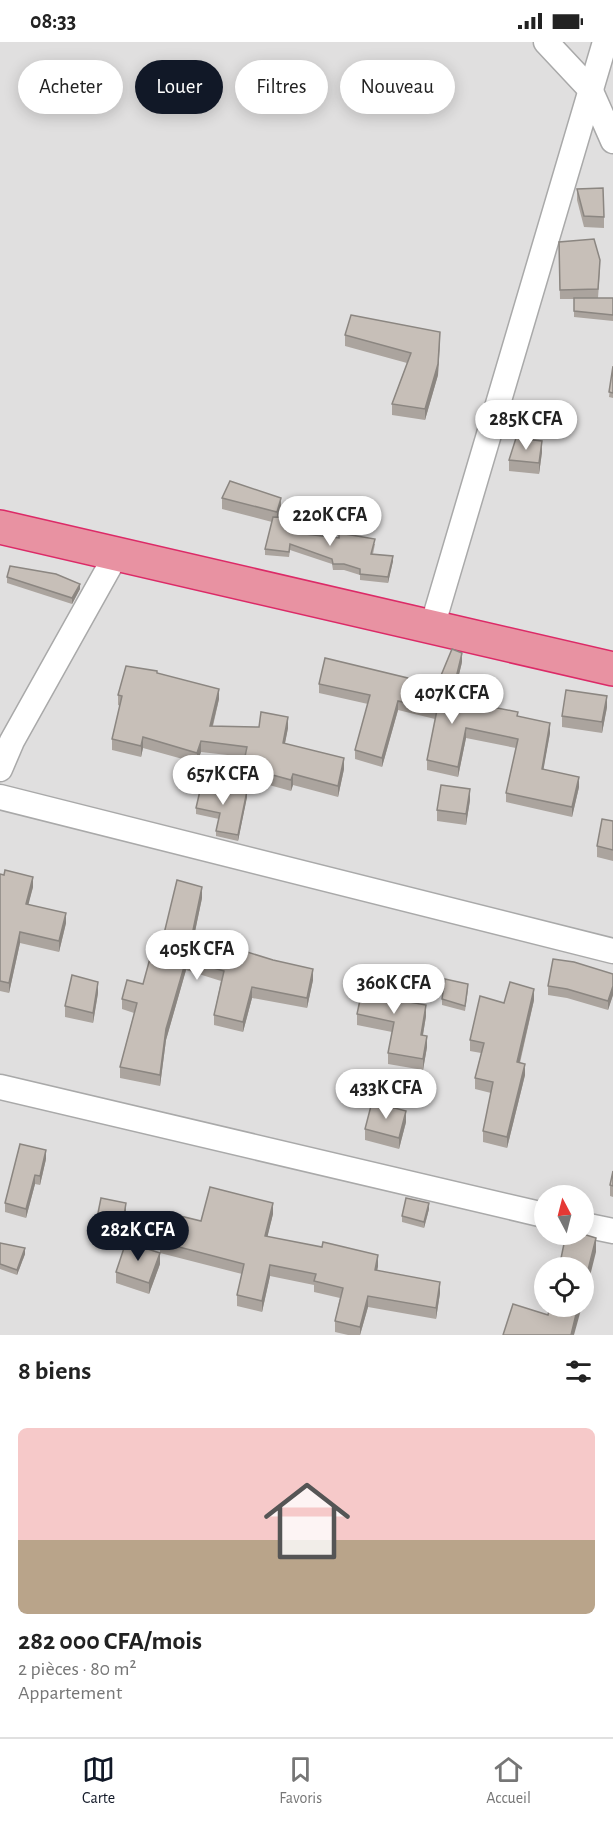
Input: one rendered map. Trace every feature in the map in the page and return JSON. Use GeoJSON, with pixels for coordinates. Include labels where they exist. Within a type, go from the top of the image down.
{"type":"FeatureCollection","features":[{"type":"Feature","properties":{"kind":"highway"},"geometry":{"type":"LineString","coordinates":[[0,527],[613,669]]}},
{"type":"Feature","properties":{"kind":"street"},"geometry":{"type":"LineString","coordinates":[[546,42],[590,89],[613,141]]}},
{"type":"Feature","properties":{"kind":"street"},"geometry":{"type":"LineString","coordinates":[[432,627],[605,42]]}},
{"type":"Feature","properties":{"kind":"street"},"geometry":{"type":"LineString","coordinates":[[0,769],[12,741],[116,555]]}},
{"type":"Feature","properties":{"kind":"street"},"geometry":{"type":"LineString","coordinates":[[0,797],[613,951]]}},
{"type":"Feature","properties":{"kind":"street"},"geometry":{"type":"LineString","coordinates":[[0,1088],[534,1213]]}},
{"type":"Feature","properties":{"kind":"street"},"geometry":{"type":"LineString","coordinates":[[594,1227],[613,1232]]}},
{"type":"Feature","properties":{"kind":"shaded area"},"geometry":{"type":"Polygon","coordinates":[[[0,42],[613,42],[613,1335],[0,1335],[0,42]]]}},
{"type":"Feature","properties":{"kind":"building"},"geometry":{"type":"Polygon","coordinates":[[[603,188],[604,217],[584,216],[577,189],[603,188]]]}},
{"type":"Feature","properties":{"kind":"building"},"geometry":{"type":"Polygon","coordinates":[[[594,239],[600,260],[598,289],[560,290],[559,242],[594,239]]]}},
{"type":"Feature","properties":{"kind":"building"},"geometry":{"type":"Polygon","coordinates":[[[574,298],[613,298],[613,315],[574,311],[574,298]]]}},
{"type":"Feature","properties":{"kind":"building"},"geometry":{"type":"Polygon","coordinates":[[[351,315],[440,332],[438,364],[425,409],[392,404],[411,353],[345,335],[351,315]]]}},
{"type":"Feature","properties":{"kind":"building"},"geometry":{"type":"Polygon","coordinates":[[[613,366],[613,393],[609,392],[613,366]]]}},
{"type":"Feature","properties":{"kind":"building"},"geometry":{"type":"Polygon","coordinates":[[[516,438],[542,441],[539,463],[509,460],[516,438]]]}},
{"type":"Feature","properties":{"kind":"building"},"geometry":{"type":"Polygon","coordinates":[[[230,481],[281,498],[277,512],[222,498],[230,481]]]}},
{"type":"Feature","properties":{"kind":"building"},"geometry":{"type":"Polygon","coordinates":[[[273,517],[300,518],[297,533],[339,538],[339,533],[375,539],[371,554],[393,556],[388,577],[360,574],[360,569],[344,564],[333,564],[332,559],[290,544],[289,552],[265,549],[273,517]]]}},
{"type":"Feature","properties":{"kind":"building"},"geometry":{"type":"Polygon","coordinates":[[[10,566],[56,574],[80,584],[72,598],[7,577],[10,566]]]}},
{"type":"Feature","properties":{"kind":"building"},"geometry":{"type":"Polygon","coordinates":[[[452,649],[462,653],[451,699],[518,712],[517,716],[550,723],[542,769],[579,777],[572,807],[506,793],[518,739],[466,728],[458,767],[427,760],[437,710],[398,701],[382,758],[355,750],[370,695],[319,684],[325,658],[437,685],[452,649]]]}},
{"type":"Feature","properties":{"kind":"building"},"geometry":{"type":"Polygon","coordinates":[[[126,666],[157,671],[157,673],[219,689],[210,726],[259,727],[261,712],[288,717],[283,743],[344,758],[338,786],[293,774],[291,780],[269,774],[269,776],[242,771],[247,747],[201,741],[197,753],[143,737],[141,746],[112,739],[122,696],[118,695],[126,666]]]}},
{"type":"Feature","properties":{"kind":"building"},"geometry":{"type":"Polygon","coordinates":[[[566,690],[607,696],[602,722],[562,716],[566,690]]]}},
{"type":"Feature","properties":{"kind":"building"},"geometry":{"type":"Polygon","coordinates":[[[202,782],[247,791],[238,835],[216,831],[220,813],[196,808],[202,782]]]}},
{"type":"Feature","properties":{"kind":"building"},"geometry":{"type":"Polygon","coordinates":[[[441,785],[470,789],[466,814],[437,810],[441,785]]]}},
{"type":"Feature","properties":{"kind":"building"},"geometry":{"type":"Polygon","coordinates":[[[602,819],[613,821],[613,850],[597,846],[602,819]]]}},
{"type":"Feature","properties":{"kind":"building"},"geometry":{"type":"Polygon","coordinates":[[[5,870],[33,877],[26,904],[66,913],[59,941],[20,932],[9,983],[0,981],[0,874],[4,875],[5,870]]]}},
{"type":"Feature","properties":{"kind":"building"},"geometry":{"type":"Polygon","coordinates":[[[177,880],[202,887],[192,935],[273,960],[313,969],[307,998],[252,987],[243,1022],[214,1015],[224,971],[186,960],[166,1029],[160,1075],[120,1067],[137,1003],[122,999],[127,980],[143,984],[155,940],[162,942],[177,880]]]}},
{"type":"Feature","properties":{"kind":"building"},"geometry":{"type":"Polygon","coordinates":[[[553,959],[574,962],[613,974],[613,986],[608,1001],[548,986],[553,959]]]}},
{"type":"Feature","properties":{"kind":"building"},"geometry":{"type":"Polygon","coordinates":[[[366,972],[397,979],[392,999],[426,1005],[421,1035],[427,1036],[423,1059],[388,1053],[394,1022],[357,1014],[366,972]]]}},
{"type":"Feature","properties":{"kind":"building"},"geometry":{"type":"Polygon","coordinates":[[[72,975],[98,982],[93,1013],[65,1006],[72,975]]]}},
{"type":"Feature","properties":{"kind":"building"},"geometry":{"type":"Polygon","coordinates":[[[445,979],[468,984],[465,1006],[442,999],[445,979]]]}},
{"type":"Feature","properties":{"kind":"building"},"geometry":{"type":"Polygon","coordinates":[[[510,982],[534,989],[517,1062],[525,1064],[507,1137],[483,1131],[493,1082],[475,1078],[484,1043],[470,1040],[480,996],[504,1003],[510,982]]]}},
{"type":"Feature","properties":{"kind":"building"},"geometry":{"type":"Polygon","coordinates":[[[372,1102],[406,1111],[399,1138],[365,1129],[372,1102]]]}},
{"type":"Feature","properties":{"kind":"building"},"geometry":{"type":"Polygon","coordinates":[[[20,1144],[46,1150],[40,1176],[35,1175],[26,1209],[5,1203],[20,1144]]]}},
{"type":"Feature","properties":{"kind":"building"},"geometry":{"type":"Polygon","coordinates":[[[210,1187],[273,1203],[265,1236],[322,1247],[323,1242],[378,1255],[375,1270],[440,1282],[436,1308],[368,1296],[360,1327],[335,1321],[343,1288],[314,1281],[316,1274],[270,1265],[262,1301],[237,1295],[244,1264],[160,1242],[168,1213],[201,1221],[210,1187]]]}},
{"type":"Feature","properties":{"kind":"building"},"geometry":{"type":"Polygon","coordinates":[[[101,1198],[126,1203],[122,1227],[96,1223],[101,1198]]]}},
{"type":"Feature","properties":{"kind":"building"},"geometry":{"type":"Polygon","coordinates":[[[406,1198],[429,1203],[424,1222],[402,1216],[406,1198]]]}},
{"type":"Feature","properties":{"kind":"building"},"geometry":{"type":"Polygon","coordinates":[[[594,1237],[596,1238],[591,1257],[561,1257],[564,1245],[594,1245],[594,1237]]]}},
{"type":"Feature","properties":{"kind":"building"},"geometry":{"type":"Polygon","coordinates":[[[126,1242],[160,1253],[149,1283],[116,1272],[126,1242]]]}},
{"type":"Feature","properties":{"kind":"building"},"geometry":{"type":"Polygon","coordinates":[[[0,1243],[25,1248],[17,1270],[0,1264],[0,1243]]]}},
{"type":"Feature","properties":{"kind":"building"},"geometry":{"type":"Polygon","coordinates":[[[513,1304],[534,1311],[534,1317],[575,1317],[571,1335],[503,1335],[513,1304]]]}}]}
